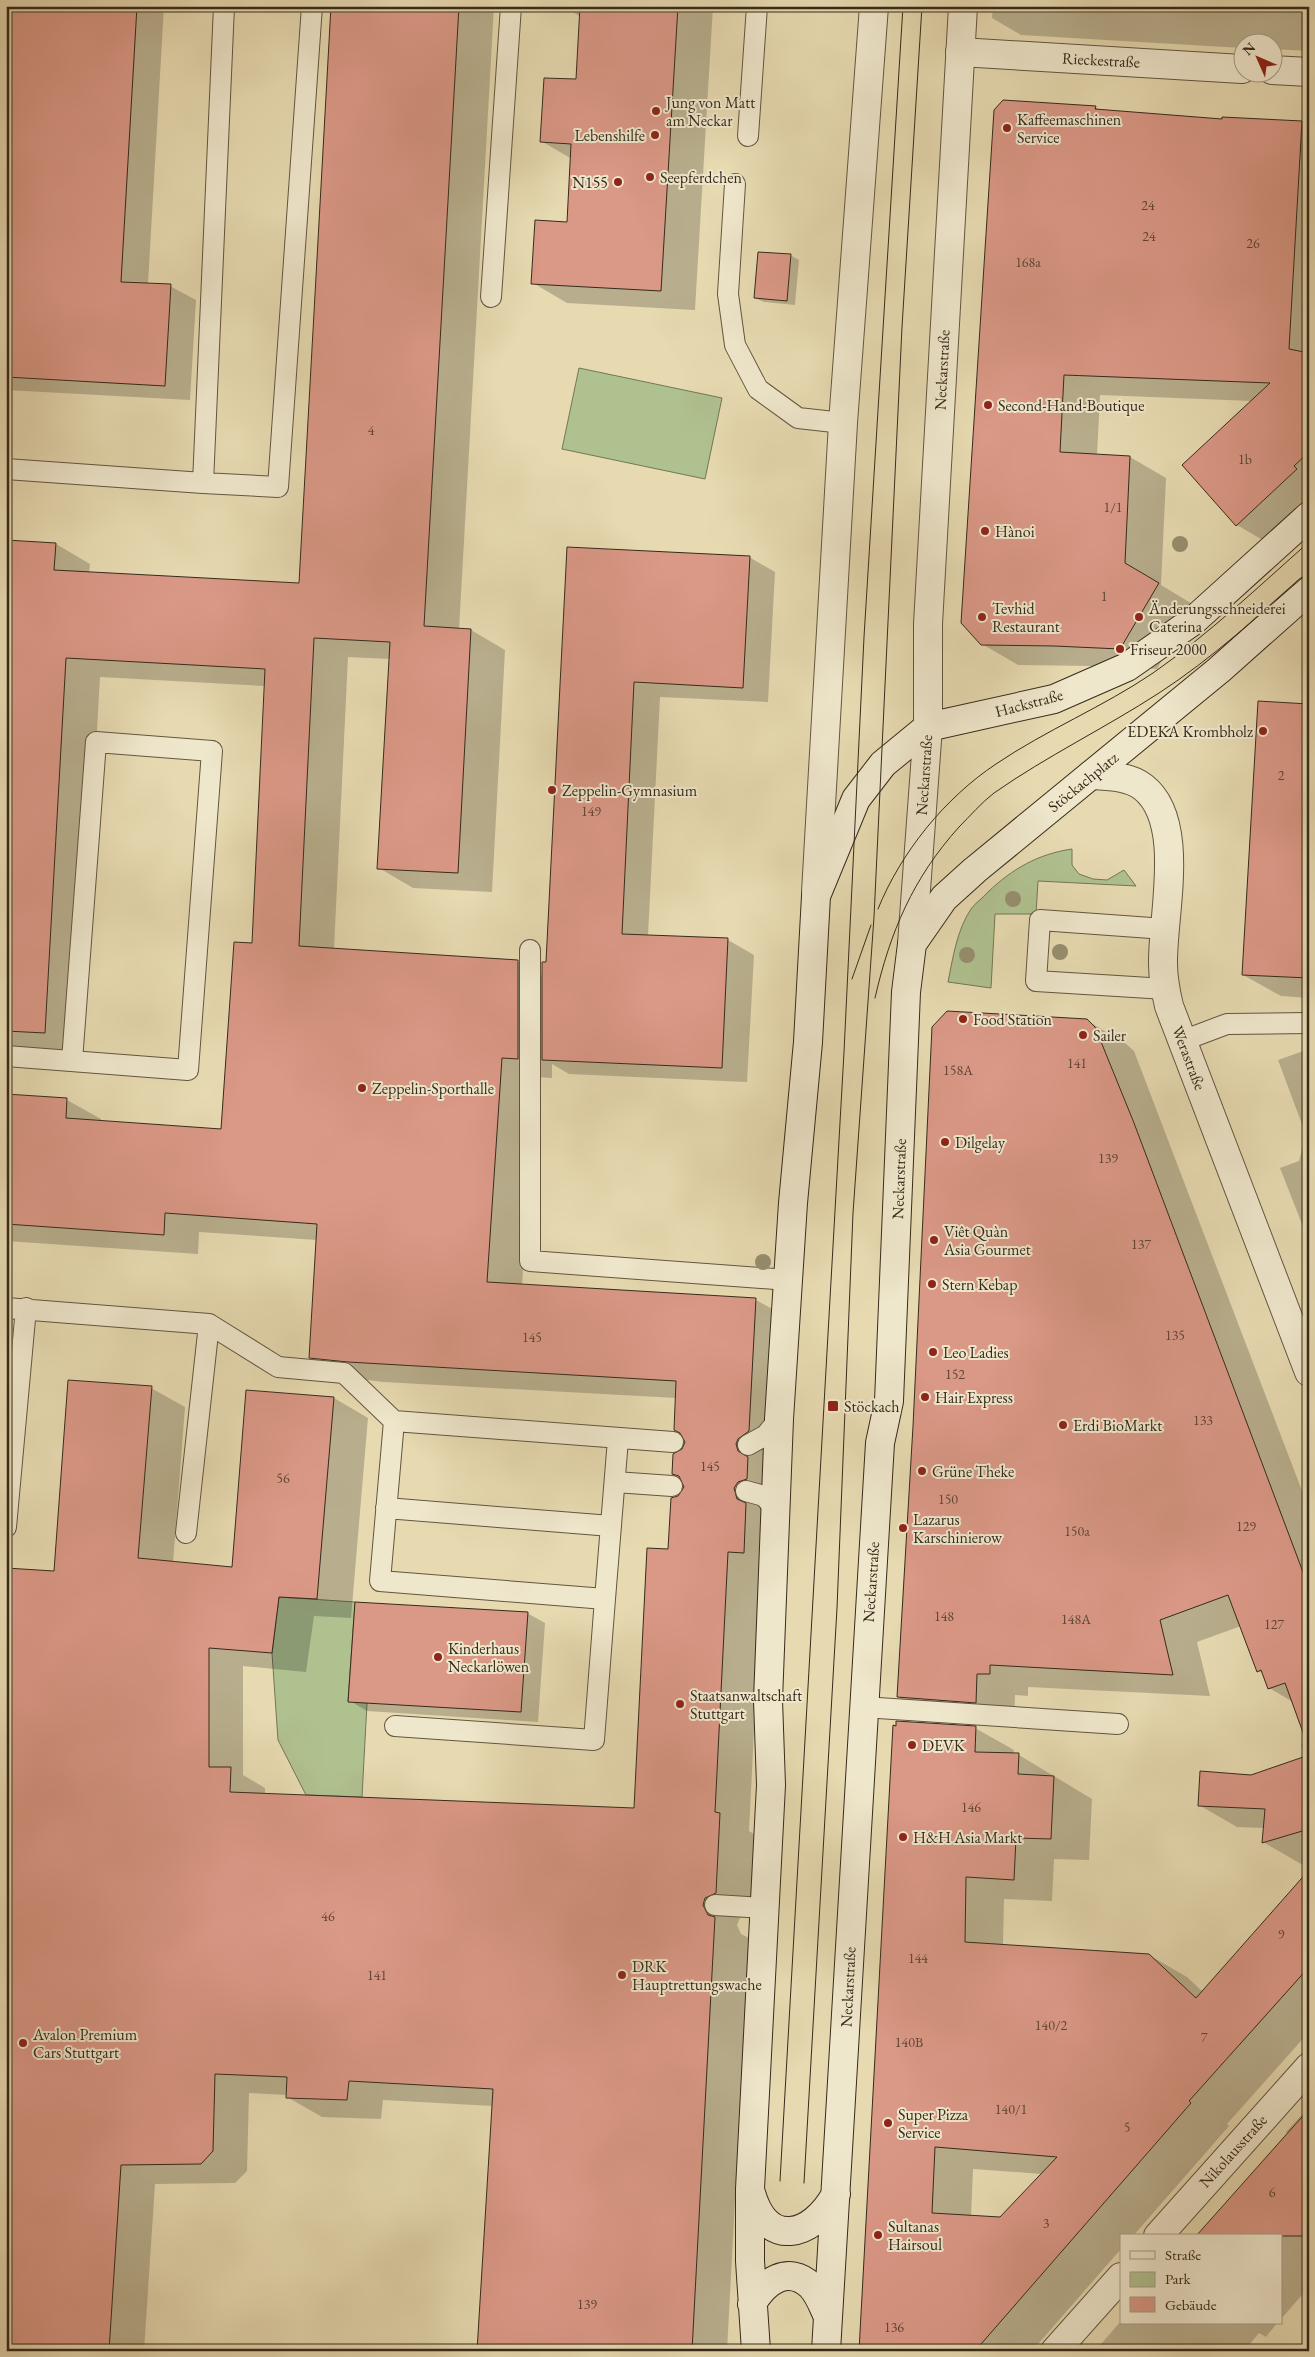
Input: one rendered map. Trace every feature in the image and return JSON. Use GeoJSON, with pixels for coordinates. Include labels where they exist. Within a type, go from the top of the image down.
{"type":"FeatureCollection","features":[{"type":"Feature","properties":{"kind":"main road"},"geometry":{"type":"LineString","coordinates":[[756,2351],[752,2304],[750,2189],[771,1785],[768,1700],[779,1419],[788,1280],[808,1042],[843,423],[874,6]]}},
{"type":"Feature","properties":{"kind":"main road","name":"Neckarstraße"},"geometry":{"type":"LineString","coordinates":[[826,2351],[880,1443],[889,1401],[906,992],[912,944],[928,726],[928,624],[963,6]]}},
{"type":"Feature","properties":{"kind":"main road","name":"Rieckestraße"},"geometry":{"type":"LineString","coordinates":[[960,52],[1232,67]]}},
{"type":"Feature","properties":{"kind":"main road"},"geometry":{"type":"LineString","coordinates":[[1282,71],[1309,72]]}},
{"type":"Feature","properties":{"kind":"main road","name":"Hackstraße"},"geometry":{"type":"LineString","coordinates":[[816,896],[856,799],[883,764],[928,726],[1054,699],[1127,667],[1193,621],[1309,516]]}},
{"type":"Feature","properties":{"kind":"main road","name":"Stöckachplatz"},"geometry":{"type":"LineString","coordinates":[[912,944],[944,898],[975,870],[1220,670],[1309,590]]}},
{"type":"Feature","properties":{"kind":"main road","name":"Werastraße"},"geometry":{"type":"LineString","coordinates":[[1091,775],[1122,777],[1143,786],[1157,803],[1165,824],[1169,859],[1163,965],[1169,1006],[1309,1372]]}},
{"type":"Feature","properties":{"kind":"main road","name":"Nikolausstraße"},"geometry":{"type":"LineString","coordinates":[[1160,2234],[1309,2067]]}},
{"type":"Feature","properties":{"kind":"main road"},"geometry":{"type":"LineString","coordinates":[[750,2189],[755,2205],[763,2220],[777,2229],[790,2231],[803,2229],[815,2222],[827,2210],[836,2194]]}},
{"type":"Feature","properties":{"kind":"main road"},"geometry":{"type":"LineString","coordinates":[[752,2304],[765,2284],[775,2278],[788,2276],[803,2280],[812,2286],[828,2316]]}},
{"type":"Feature","properties":{"kind":"main road"},"geometry":{"type":"LineString","coordinates":[[1055,2351],[1120,2278]]}},
{"type":"Feature","properties":{"kind":"lane"},"geometry":{"type":"LineString","coordinates":[[203,483],[224,6]]}},
{"type":"Feature","properties":{"kind":"lane"},"geometry":{"type":"LineString","coordinates":[[6,469],[278,487],[312,6]]}},
{"type":"Feature","properties":{"kind":"lane"},"geometry":{"type":"LineString","coordinates":[[492,297],[511,6]]}},
{"type":"Feature","properties":{"kind":"lane"},"geometry":{"type":"LineString","coordinates":[[748,136],[757,6]]}},
{"type":"Feature","properties":{"kind":"lane"},"geometry":{"type":"LineString","coordinates":[[735,184],[728,294],[735,346],[758,389],[798,418],[843,423]]}},
{"type":"Feature","properties":{"kind":"lane"},"geometry":{"type":"LineString","coordinates":[[6,1056],[188,1070],[212,751],[96,742],[72,1061]]}},
{"type":"Feature","properties":{"kind":"lane"},"geometry":{"type":"LineString","coordinates":[[1165,929],[1040,920],[1036,981],[1166,989]]}},
{"type":"Feature","properties":{"kind":"lane"},"geometry":{"type":"LineString","coordinates":[[530,950],[530,1261],[788,1280]]}},
{"type":"Feature","properties":{"kind":"lane"},"geometry":{"type":"LineString","coordinates":[[1182,1041],[1227,1024],[1309,1023]]}},
{"type":"Feature","properties":{"kind":"lane"},"geometry":{"type":"LineString","coordinates":[[6,1527],[16,1308],[209,1324],[278,1367],[344,1373],[394,1421],[673,1442]]}},
{"type":"Feature","properties":{"kind":"lane"},"geometry":{"type":"LineString","coordinates":[[186,1533],[209,1324]]}},
{"type":"Feature","properties":{"kind":"lane"},"geometry":{"type":"LineString","coordinates":[[748,1446],[766,1435],[779,1419]]}},
{"type":"Feature","properties":{"kind":"lane"},"geometry":{"type":"LineString","coordinates":[[394,1421],[380,1581],[605,1599]]}},
{"type":"Feature","properties":{"kind":"lane"},"geometry":{"type":"LineString","coordinates":[[395,1726],[594,1740],[618,1439]]}},
{"type":"Feature","properties":{"kind":"lane"},"geometry":{"type":"LineString","coordinates":[[615,1482],[672,1486]]}},
{"type":"Feature","properties":{"kind":"lane"},"geometry":{"type":"LineString","coordinates":[[746,1491],[764,1496],[776,1510]]}},
{"type":"Feature","properties":{"kind":"lane"},"geometry":{"type":"LineString","coordinates":[[386,1508],[611,1526]]}},
{"type":"Feature","properties":{"kind":"lane"},"geometry":{"type":"LineString","coordinates":[[863,1707],[1118,1724]]}},
{"type":"Feature","properties":{"kind":"lane"},"geometry":{"type":"LineString","coordinates":[[716,1905],[765,1908]]}},
{"type":"Feature","properties":{"kind":"green space"},"geometry":{"type":"Polygon","coordinates":[[[579,368],[722,398],[705,479],[562,449],[579,368]]]}},
{"type":"Feature","properties":{"kind":"green space"},"geometry":{"type":"Polygon","coordinates":[[[1072,849],[1072,865],[1079,874],[1093,879],[1107,880],[1124,870],[1136,886],[1038,881],[1036,914],[995,914],[991,988],[948,982],[959,935],[971,909],[1006,876],[1026,864],[1060,851],[1072,849]]]}},
{"type":"Feature","properties":{"kind":"green space"},"geometry":{"type":"Polygon","coordinates":[[[279,1597],[355,1602],[348,1701],[367,1703],[362,1797],[306,1795],[278,1740],[272,1653],[279,1597]]]}},
{"type":"Feature","properties":{"kind":"building"},"geometry":{"type":"Polygon","coordinates":[[[6,6],[137,6],[121,282],[171,284],[165,386],[6,377],[6,6]]]}},
{"type":"Feature","properties":{"kind":"building"},"geometry":{"type":"Polygon","coordinates":[[[331,6],[459,6],[424,626],[471,629],[458,873],[377,869],[390,642],[314,638],[299,946],[518,960],[518,1059],[502,1058],[487,1282],[756,1298],[749,1431],[738,1439],[736,1444],[738,1451],[748,1457],[747,1479],[738,1482],[734,1488],[737,1499],[746,1503],[744,1553],[728,1552],[715,1812],[720,1813],[716,1893],[705,1898],[703,1905],[708,1915],[715,1917],[692,2351],[477,2351],[493,2089],[349,2081],[347,2100],[286,2098],[287,2077],[215,2074],[213,2151],[201,2164],[121,2165],[109,2351],[6,2351],[6,2237],[9,2194],[6,2194],[6,1568],[54,1571],[68,1380],[152,1386],[138,1558],[232,1567],[246,1390],[334,1397],[317,1599],[279,1597],[272,1653],[209,1648],[209,1767],[231,1767],[230,1792],[634,1808],[647,1548],[668,1549],[671,1498],[678,1496],[684,1487],[679,1476],[672,1474],[673,1454],[682,1449],[685,1442],[680,1433],[674,1430],[676,1381],[348,1362],[309,1358],[317,1224],[165,1213],[164,1235],[6,1224],[6,1094],[67,1098],[66,1118],[221,1129],[234,942],[252,943],[265,669],[66,658],[45,1033],[6,1031],[6,540],[56,543],[54,570],[299,583],[331,6]]]}},
{"type":"Feature","properties":{"kind":"building","name":"N155"},"geometry":{"type":"Polygon","coordinates":[[[580,6],[678,6],[661,291],[531,284],[535,220],[567,222],[571,144],[540,142],[544,78],[576,79],[580,6]]]}},
{"type":"Feature","properties":{"kind":"building"},"geometry":{"type":"Polygon","coordinates":[[[1003,100],[1096,106],[1095,109],[1222,119],[1222,117],[1302,121],[1289,349],[1304,352],[1309,347],[1309,452],[1294,466],[1297,469],[1236,526],[1182,465],[1270,383],[1064,375],[1060,452],[1130,456],[1125,563],[1159,583],[1120,649],[981,645],[961,623],[994,110],[1003,100]]]}},
{"type":"Feature","properties":{"kind":"building"},"geometry":{"type":"Polygon","coordinates":[[[758,252],[791,254],[787,301],[754,298],[758,252]]]}},
{"type":"Feature","properties":{"kind":"building"},"geometry":{"type":"Polygon","coordinates":[[[567,547],[750,556],[743,688],[634,682],[622,934],[728,938],[722,1068],[542,1060],[542,962],[546,962],[567,547]]]}},
{"type":"Feature","properties":{"kind":"building"},"geometry":{"type":"Polygon","coordinates":[[[1258,701],[1309,704],[1309,978],[1242,975],[1258,701]]]}},
{"type":"Feature","properties":{"kind":"building"},"geometry":{"type":"Polygon","coordinates":[[[947,1011],[1087,1019],[1095,1027],[1134,1123],[1309,1588],[1309,1738],[1305,1738],[1285,1683],[1268,1689],[1261,1670],[1257,1672],[1228,1595],[1160,1620],[1173,1675],[990,1665],[990,1674],[977,1674],[976,1703],[897,1697],[913,1426],[932,1027],[947,1011]]]}},
{"type":"Feature","properties":{"kind":"building","name":"Kinderhaus Neckarlöwen"},"geometry":{"type":"Polygon","coordinates":[[[355,1602],[528,1612],[521,1712],[348,1702],[355,1602]]]}},
{"type":"Feature","properties":{"kind":"building"},"geometry":{"type":"Polygon","coordinates":[[[896,1721],[976,1726],[975,1752],[1019,1753],[1018,1774],[1054,1776],[1051,1839],[1016,1838],[1014,1880],[966,1877],[965,1942],[1149,1954],[1196,1998],[1309,1870],[1309,1967],[1189,2101],[1191,2103],[975,2351],[859,2351],[893,1725],[896,1726],[896,1721]],[[935,2147],[932,2213],[1000,2217],[1057,2157],[935,2147]]]}},
{"type":"Feature","properties":{"kind":"building"},"geometry":{"type":"Polygon","coordinates":[[[1309,1755],[1309,1829],[1262,1843],[1265,1809],[1198,1806],[1200,1771],[1251,1775],[1309,1755]]]}},
{"type":"Feature","properties":{"kind":"building"},"geometry":{"type":"Polygon","coordinates":[[[1309,2109],[1309,2236],[1282,2236],[1282,2234],[1198,2234],[1309,2109]]]}},
{"type":"Feature","properties":{"kind":"tram line"},"geometry":{"type":"LineString","coordinates":[[780,2181],[844,1052],[864,637],[903,6]]}},
{"type":"Feature","properties":{"kind":"tram line"},"geometry":{"type":"LineString","coordinates":[[804,2183],[837,1608],[853,1213],[874,917],[902,327],[922,6]]}},
{"type":"Feature","properties":{"kind":"tram line"},"geometry":{"type":"LineString","coordinates":[[878,909],[899,867],[912,847],[926,828],[959,793],[996,764],[1015,752],[1114,697],[1174,658],[1214,626],[1309,542]]}},
{"type":"Feature","properties":{"kind":"tram line"},"geometry":{"type":"LineString","coordinates":[[875,998],[896,928],[916,886],[943,846],[980,805],[994,793],[1055,754],[1139,706],[1179,679],[1236,635],[1309,572]]}},
{"type":"Feature","properties":{"kind":"tram line"},"geometry":{"type":"LineString","coordinates":[[852,979],[871,925]]}},
{"type":"Feature","properties":{"kind":"place","name":"Jung von Matt am Neckar"},"geometry":{"type":"Point","coordinates":[656,111]}},
{"type":"Feature","properties":{"kind":"place","name":"Kaffeemaschinen Service"},"geometry":{"type":"Point","coordinates":[1007,128]}},
{"type":"Feature","properties":{"kind":"place","name":"Lebenshilfe"},"geometry":{"type":"Point","coordinates":[655,135]}},
{"type":"Feature","properties":{"kind":"place","name":"Seepferdchen"},"geometry":{"type":"Point","coordinates":[650,177]}},
{"type":"Feature","properties":{"kind":"place","name":"N155"},"geometry":{"type":"Point","coordinates":[618,182]}},
{"type":"Feature","properties":{"kind":"place","name":"Second-Hand-Boutique"},"geometry":{"type":"Point","coordinates":[988,405]}},
{"type":"Feature","properties":{"kind":"place","name":"Hànoi"},"geometry":{"type":"Point","coordinates":[985,531]}},
{"type":"Feature","properties":{"kind":"place","name":"Tevhid Restaurant"},"geometry":{"type":"Point","coordinates":[982,617]}},
{"type":"Feature","properties":{"kind":"place","name":"Änderungsschneiderei Caterina"},"geometry":{"type":"Point","coordinates":[1139,617]}},
{"type":"Feature","properties":{"kind":"place","name":"Friseur 2000"},"geometry":{"type":"Point","coordinates":[1120,649]}},
{"type":"Feature","properties":{"kind":"place","name":"EDEKA Krombholz"},"geometry":{"type":"Point","coordinates":[1263,731]}},
{"type":"Feature","properties":{"kind":"place","name":"Zeppelin-Gymnasium"},"geometry":{"type":"Point","coordinates":[552,790]}},
{"type":"Feature","properties":{"kind":"place","name":"Food Station"},"geometry":{"type":"Point","coordinates":[963,1019]}},
{"type":"Feature","properties":{"kind":"place","name":"Sailer"},"geometry":{"type":"Point","coordinates":[1083,1035]}},
{"type":"Feature","properties":{"kind":"place","name":"Zeppelin-Sporthalle"},"geometry":{"type":"Point","coordinates":[362,1088]}},
{"type":"Feature","properties":{"kind":"place","name":"Dilgelay"},"geometry":{"type":"Point","coordinates":[945,1142]}},
{"type":"Feature","properties":{"kind":"place","name":"Viêt Quàn Asia Gourmet"},"geometry":{"type":"Point","coordinates":[934,1240]}},
{"type":"Feature","properties":{"kind":"place","name":"Stern Kebap"},"geometry":{"type":"Point","coordinates":[932,1284]}},
{"type":"Feature","properties":{"kind":"place","name":"Leo Ladies"},"geometry":{"type":"Point","coordinates":[933,1352]}},
{"type":"Feature","properties":{"kind":"place","name":"Hair Express"},"geometry":{"type":"Point","coordinates":[925,1397]}},
{"type":"Feature","properties":{"kind":"place","name":"Stöckach"},"geometry":{"type":"Point","coordinates":[833,1406]}},
{"type":"Feature","properties":{"kind":"place","name":"Erdi BioMarkt"},"geometry":{"type":"Point","coordinates":[1063,1425]}},
{"type":"Feature","properties":{"kind":"place","name":"Grüne Theke"},"geometry":{"type":"Point","coordinates":[922,1471]}},
{"type":"Feature","properties":{"kind":"place","name":"Lazarus Karschinierow"},"geometry":{"type":"Point","coordinates":[903,1528]}},
{"type":"Feature","properties":{"kind":"place","name":"Kinderhaus Neckarlöwen"},"geometry":{"type":"Point","coordinates":[438,1657]}},
{"type":"Feature","properties":{"kind":"place","name":"Staatsanwaltschaft Stuttgart"},"geometry":{"type":"Point","coordinates":[680,1704]}},
{"type":"Feature","properties":{"kind":"place","name":"DEVK"},"geometry":{"type":"Point","coordinates":[912,1745]}},
{"type":"Feature","properties":{"kind":"place","name":"H&H Asia Markt"},"geometry":{"type":"Point","coordinates":[903,1837]}},
{"type":"Feature","properties":{"kind":"place","name":"DRK Hauptrettungswache"},"geometry":{"type":"Point","coordinates":[622,1975]}},
{"type":"Feature","properties":{"kind":"place","name":"Avalon Premium Cars Stuttgart"},"geometry":{"type":"Point","coordinates":[23,2043]}},
{"type":"Feature","properties":{"kind":"place","name":"Super Pizza Service"},"geometry":{"type":"Point","coordinates":[888,2123]}},
{"type":"Feature","properties":{"kind":"place","name":"Sultanas Hairsoul"},"geometry":{"type":"Point","coordinates":[878,2235]}}]}
